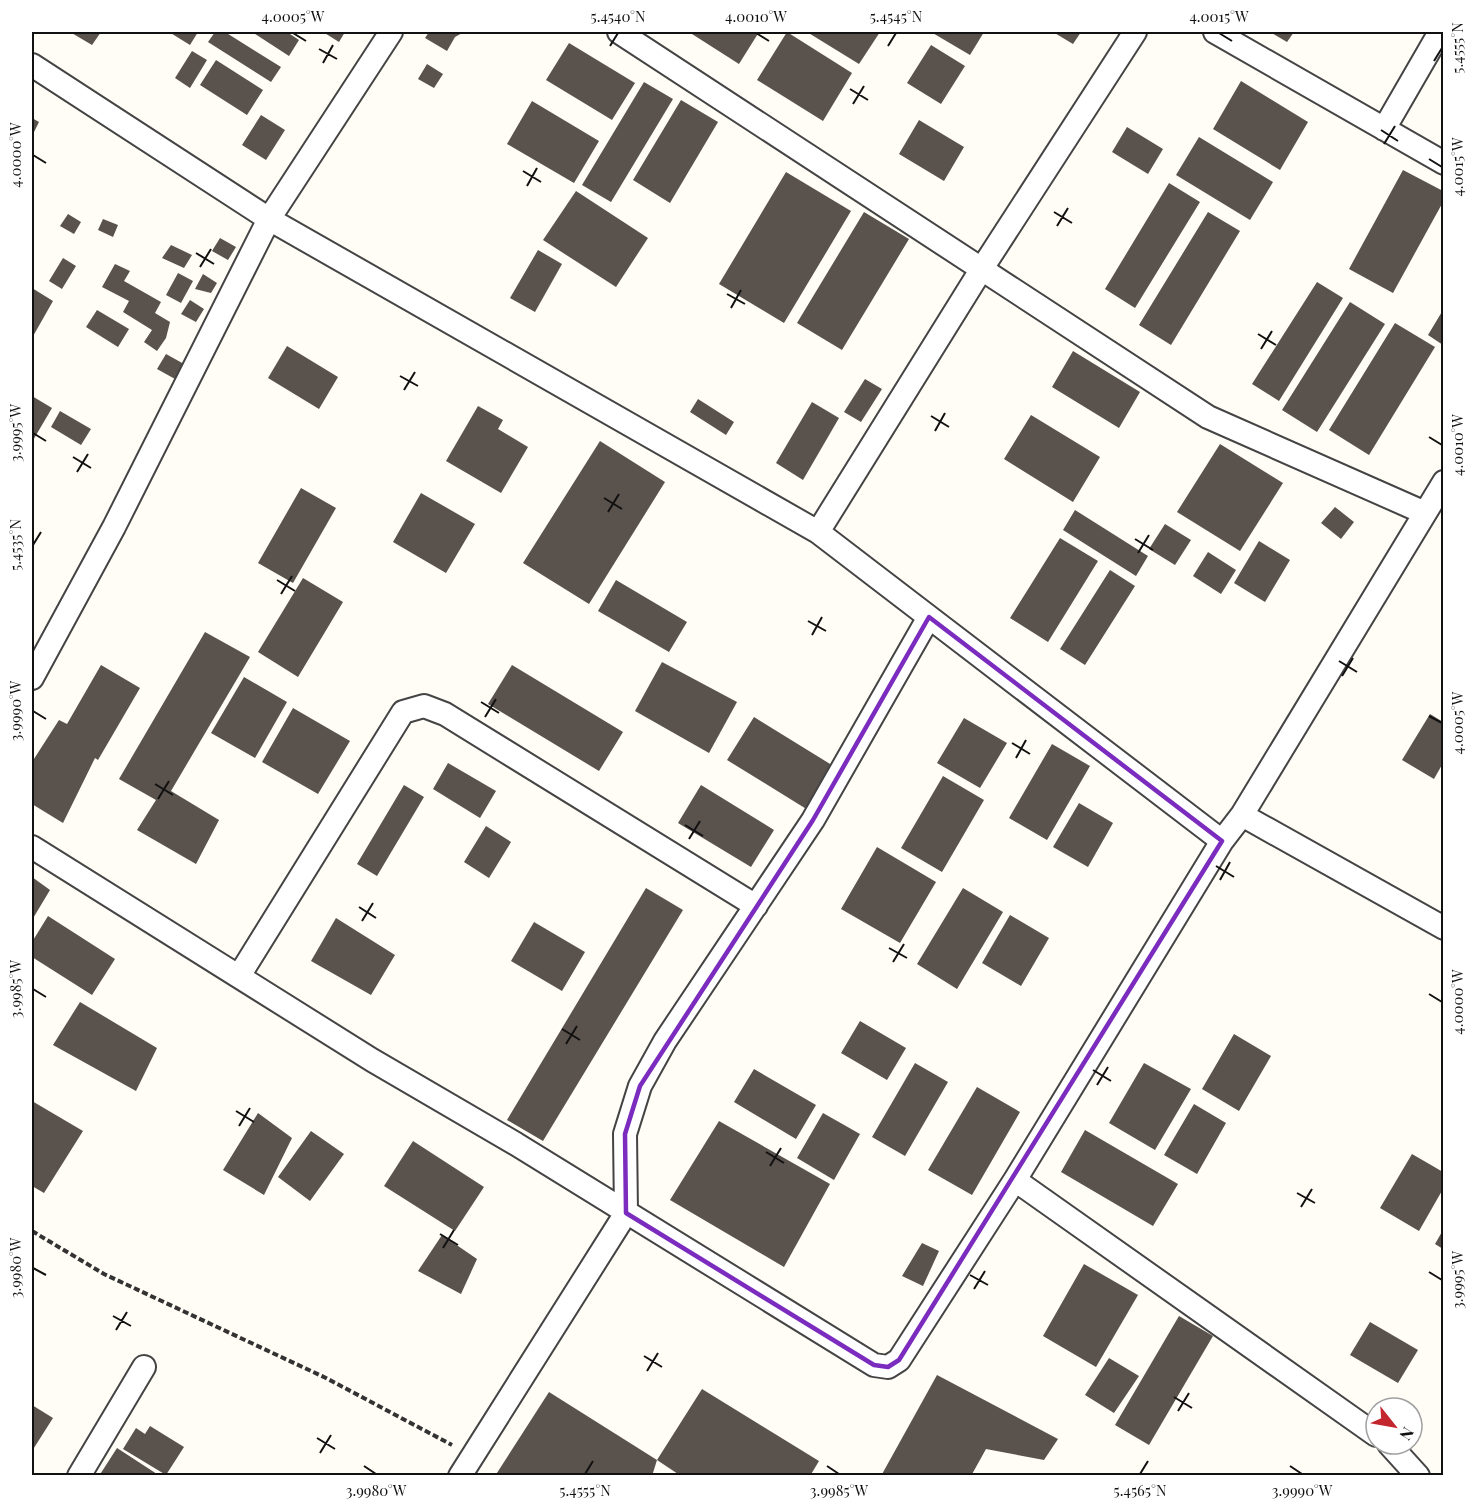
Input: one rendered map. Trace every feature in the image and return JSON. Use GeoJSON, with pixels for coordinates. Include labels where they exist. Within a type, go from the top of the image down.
{"type":"FeatureCollection","features":[{"type":"Feature","properties":{"kind":"street"},"geometry":{"type":"LineString","coordinates":[[32,678],[114,527],[269,219],[391,32]]}},
{"type":"Feature","properties":{"kind":"street"},"geometry":{"type":"LineString","coordinates":[[619,32],[1208,417],[1425,513]]}},
{"type":"Feature","properties":{"kind":"street"},"geometry":{"type":"LineString","coordinates":[[818,532],[981,270],[1135,32]]}},
{"type":"Feature","properties":{"kind":"street"},"geometry":{"type":"LineString","coordinates":[[1215,32],[1443,163]]}},
{"type":"Feature","properties":{"kind":"street"},"geometry":{"type":"LineString","coordinates":[[1384,129],[1440,32]]}},
{"type":"Feature","properties":{"kind":"street"},"geometry":{"type":"LineString","coordinates":[[32,65],[269,219],[818,532],[1222,841]]}},
{"type":"Feature","properties":{"kind":"street"},"geometry":{"type":"LineString","coordinates":[[32,847],[372,1060],[516,1144],[874,1365],[888,1367],[899,1360],[1015,1180],[1222,841],[1242,815],[1443,482]]}},
{"type":"Feature","properties":{"kind":"street"},"geometry":{"type":"LineString","coordinates":[[460,1476],[626,1213],[625,1134],[640,1086],[665,1041],[813,820],[929,617]]}},
{"type":"Feature","properties":{"kind":"street"},"geometry":{"type":"LineString","coordinates":[[239,976],[403,712],[424,706],[445,714],[756,906]]}},
{"type":"Feature","properties":{"kind":"street"},"geometry":{"type":"LineString","coordinates":[[1242,815],[1443,928]]}},
{"type":"Feature","properties":{"kind":"street"},"geometry":{"type":"LineString","coordinates":[[1015,1180],[1364,1427]]}},
{"type":"Feature","properties":{"kind":"street"},"geometry":{"type":"LineString","coordinates":[[79,1476],[144,1367]]}},
{"type":"Feature","properties":{"kind":"street"},"geometry":{"type":"LineString","coordinates":[[1400,1456],[1418,1476]]}},
{"type":"Feature","properties":{"kind":"path"},"geometry":{"type":"LineString","coordinates":[[32,1231],[104,1274],[326,1378],[452,1446]]}},
{"type":"Feature","properties":{"kind":"highlighted area"},"geometry":{"type":"Polygon","coordinates":[[[929,617],[1222,841],[899,1360],[888,1367],[874,1365],[626,1213],[625,1134],[640,1086],[813,820],[929,617]]]}},
{"type":"Feature","properties":{"kind":"building"},"geometry":{"type":"Polygon","coordinates":[[[70,32],[101,32],[92,45],[70,32]]]}},
{"type":"Feature","properties":{"kind":"building"},"geometry":{"type":"Polygon","coordinates":[[[169,32],[198,32],[190,45],[169,32]]]}},
{"type":"Feature","properties":{"kind":"building"},"geometry":{"type":"Polygon","coordinates":[[[215,32],[225,32],[281,67],[271,82],[208,42],[215,32]]]}},
{"type":"Feature","properties":{"kind":"building"},"geometry":{"type":"Polygon","coordinates":[[[252,32],[287,32],[299,40],[289,56],[252,32]]]}},
{"type":"Feature","properties":{"kind":"building"},"geometry":{"type":"Polygon","coordinates":[[[323,32],[345,32],[339,42],[323,32]]]}},
{"type":"Feature","properties":{"kind":"building"},"geometry":{"type":"Polygon","coordinates":[[[429,32],[464,32],[455,37],[447,51],[425,38],[429,32]]]}},
{"type":"Feature","properties":{"kind":"building"},"geometry":{"type":"Polygon","coordinates":[[[694,32],[759,32],[739,64],[692,34],[694,32]]]}},
{"type":"Feature","properties":{"kind":"building"},"geometry":{"type":"Polygon","coordinates":[[[787,32],[852,73],[823,121],[757,80],[787,32]]]}},
{"type":"Feature","properties":{"kind":"building"},"geometry":{"type":"Polygon","coordinates":[[[807,32],[880,32],[859,64],[807,32]]]}},
{"type":"Feature","properties":{"kind":"building"},"geometry":{"type":"Polygon","coordinates":[[[931,32],[984,32],[970,55],[931,32]]]}},
{"type":"Feature","properties":{"kind":"building"},"geometry":{"type":"Polygon","coordinates":[[[1053,32],[1081,32],[1073,44],[1053,32]]]}},
{"type":"Feature","properties":{"kind":"building"},"geometry":{"type":"Polygon","coordinates":[[[1270,32],[1294,32],[1287,42],[1270,32]]]}},
{"type":"Feature","properties":{"kind":"building"},"geometry":{"type":"Polygon","coordinates":[[[569,43],[635,83],[612,120],[546,80],[569,43]]]}},
{"type":"Feature","properties":{"kind":"building"},"geometry":{"type":"Polygon","coordinates":[[[931,45],[965,66],[941,104],[907,83],[931,45]]]}},
{"type":"Feature","properties":{"kind":"building"},"geometry":{"type":"Polygon","coordinates":[[[192,51],[207,60],[190,88],[175,78],[192,51]]]}},
{"type":"Feature","properties":{"kind":"building"},"geometry":{"type":"Polygon","coordinates":[[[216,60],[263,90],[247,115],[200,85],[216,60]]]}},
{"type":"Feature","properties":{"kind":"building"},"geometry":{"type":"Polygon","coordinates":[[[427,64],[443,74],[434,88],[418,79],[427,64]]]}},
{"type":"Feature","properties":{"kind":"building"},"geometry":{"type":"Polygon","coordinates":[[[1241,81],[1308,122],[1280,170],[1213,129],[1241,81]]]}},
{"type":"Feature","properties":{"kind":"building"},"geometry":{"type":"Polygon","coordinates":[[[644,82],[673,99],[611,202],[582,185],[644,82]]]}},
{"type":"Feature","properties":{"kind":"building"},"geometry":{"type":"Polygon","coordinates":[[[681,100],[718,122],[670,203],[633,180],[681,100]]]}},
{"type":"Feature","properties":{"kind":"building"},"geometry":{"type":"Polygon","coordinates":[[[532,101],[599,141],[574,183],[507,144],[532,101]]]}},
{"type":"Feature","properties":{"kind":"building"},"geometry":{"type":"Polygon","coordinates":[[[261,115],[285,130],[266,160],[242,145],[261,115]]]}},
{"type":"Feature","properties":{"kind":"building"},"geometry":{"type":"Polygon","coordinates":[[[32,118],[39,122],[32,136],[32,118]]]}},
{"type":"Feature","properties":{"kind":"building"},"geometry":{"type":"Polygon","coordinates":[[[919,120],[964,147],[944,181],[899,154],[919,120]]]}},
{"type":"Feature","properties":{"kind":"building"},"geometry":{"type":"Polygon","coordinates":[[[1127,127],[1163,149],[1148,174],[1112,152],[1127,127]]]}},
{"type":"Feature","properties":{"kind":"building"},"geometry":{"type":"Polygon","coordinates":[[[1199,137],[1273,182],[1250,220],[1176,175],[1199,137]]]}},
{"type":"Feature","properties":{"kind":"building"},"geometry":{"type":"Polygon","coordinates":[[[1403,170],[1443,191],[1443,202],[1393,293],[1349,269],[1403,170]]]}},
{"type":"Feature","properties":{"kind":"building"},"geometry":{"type":"Polygon","coordinates":[[[786,172],[851,211],[784,323],[719,284],[786,172]]]}},
{"type":"Feature","properties":{"kind":"building"},"geometry":{"type":"Polygon","coordinates":[[[1169,183],[1200,202],[1135,308],[1105,289],[1169,183]]]}},
{"type":"Feature","properties":{"kind":"building"},"geometry":{"type":"Polygon","coordinates":[[[576,191],[648,238],[616,287],[543,240],[576,191]]]}},
{"type":"Feature","properties":{"kind":"building"},"geometry":{"type":"Polygon","coordinates":[[[864,212],[909,239],[842,350],[797,323],[864,212]]]}},
{"type":"Feature","properties":{"kind":"building"},"geometry":{"type":"Polygon","coordinates":[[[1208,212],[1240,231],[1171,345],[1139,325],[1208,212]]]}},
{"type":"Feature","properties":{"kind":"building"},"geometry":{"type":"Polygon","coordinates":[[[68,214],[81,222],[74,234],[60,226],[68,214]]]}},
{"type":"Feature","properties":{"kind":"building"},"geometry":{"type":"Polygon","coordinates":[[[103,219],[118,225],[113,237],[98,230],[103,219]]]}},
{"type":"Feature","properties":{"kind":"building"},"geometry":{"type":"Polygon","coordinates":[[[220,238],[236,247],[228,260],[212,251],[220,238]]]}},
{"type":"Feature","properties":{"kind":"building"},"geometry":{"type":"Polygon","coordinates":[[[171,245],[192,255],[184,268],[162,258],[171,245]]]}},
{"type":"Feature","properties":{"kind":"building"},"geometry":{"type":"Polygon","coordinates":[[[538,250],[562,264],[535,312],[510,298],[538,250]]]}},
{"type":"Feature","properties":{"kind":"building"},"geometry":{"type":"Polygon","coordinates":[[[63,258],[76,266],[62,289],[49,281],[63,258]]]}},
{"type":"Feature","properties":{"kind":"building"},"geometry":{"type":"Polygon","coordinates":[[[115,264],[130,271],[124,281],[161,302],[155,313],[170,322],[166,338],[157,351],[144,342],[152,330],[123,312],[129,301],[102,287],[115,264]]]}},
{"type":"Feature","properties":{"kind":"building"},"geometry":{"type":"Polygon","coordinates":[[[178,273],[193,281],[181,303],[166,295],[178,273]]]}},
{"type":"Feature","properties":{"kind":"building"},"geometry":{"type":"Polygon","coordinates":[[[203,274],[217,283],[211,293],[195,289],[203,274]]]}},
{"type":"Feature","properties":{"kind":"building"},"geometry":{"type":"Polygon","coordinates":[[[1317,282],[1343,298],[1279,401],[1252,384],[1317,282]]]}},
{"type":"Feature","properties":{"kind":"building"},"geometry":{"type":"Polygon","coordinates":[[[32,288],[53,301],[32,338],[32,288]]]}},
{"type":"Feature","properties":{"kind":"building"},"geometry":{"type":"Polygon","coordinates":[[[190,300],[204,309],[196,322],[181,314],[190,300]]]}},
{"type":"Feature","properties":{"kind":"building"},"geometry":{"type":"Polygon","coordinates":[[[1350,302],[1385,324],[1317,432],[1282,410],[1350,302]]]}},
{"type":"Feature","properties":{"kind":"building"},"geometry":{"type":"Polygon","coordinates":[[[97,310],[129,329],[118,347],[86,327],[97,310]]]}},
{"type":"Feature","properties":{"kind":"building"},"geometry":{"type":"Polygon","coordinates":[[[1443,310],[1443,345],[1428,335],[1443,310]]]}},
{"type":"Feature","properties":{"kind":"building"},"geometry":{"type":"Polygon","coordinates":[[[1395,323],[1435,347],[1369,455],[1329,430],[1395,323]]]}},
{"type":"Feature","properties":{"kind":"building"},"geometry":{"type":"Polygon","coordinates":[[[287,346],[338,377],[319,409],[268,378],[287,346]]]}},
{"type":"Feature","properties":{"kind":"building"},"geometry":{"type":"Polygon","coordinates":[[[1073,351],[1140,392],[1119,428],[1052,387],[1073,351]]]}},
{"type":"Feature","properties":{"kind":"building"},"geometry":{"type":"Polygon","coordinates":[[[166,354],[184,364],[175,379],[157,369],[166,354]]]}},
{"type":"Feature","properties":{"kind":"building"},"geometry":{"type":"Polygon","coordinates":[[[865,379],[882,389],[861,422],[844,412],[865,379]]]}},
{"type":"Feature","properties":{"kind":"building"},"geometry":{"type":"Polygon","coordinates":[[[32,396],[52,408],[32,442],[32,396]]]}},
{"type":"Feature","properties":{"kind":"building"},"geometry":{"type":"Polygon","coordinates":[[[698,399],[734,422],[726,435],[690,412],[698,399]]]}},
{"type":"Feature","properties":{"kind":"building"},"geometry":{"type":"Polygon","coordinates":[[[812,402],[839,418],[803,480],[776,463],[812,402]]]}},
{"type":"Feature","properties":{"kind":"building"},"geometry":{"type":"Polygon","coordinates":[[[478,406],[503,420],[498,429],[528,447],[501,493],[446,461],[478,406]]]}},
{"type":"Feature","properties":{"kind":"building"},"geometry":{"type":"Polygon","coordinates":[[[60,411],[91,429],[81,445],[51,427],[60,411]]]}},
{"type":"Feature","properties":{"kind":"building"},"geometry":{"type":"Polygon","coordinates":[[[1031,415],[1100,457],[1073,502],[1004,459],[1031,415]]]}},
{"type":"Feature","properties":{"kind":"building"},"geometry":{"type":"Polygon","coordinates":[[[600,441],[665,482],[589,604],[523,563],[600,441]]]}},
{"type":"Feature","properties":{"kind":"building"},"geometry":{"type":"Polygon","coordinates":[[[1220,444],[1283,483],[1240,551],[1177,512],[1220,444]]]}},
{"type":"Feature","properties":{"kind":"building"},"geometry":{"type":"Polygon","coordinates":[[[301,488],[336,508],[293,583],[258,563],[301,488]]]}},
{"type":"Feature","properties":{"kind":"building"},"geometry":{"type":"Polygon","coordinates":[[[421,493],[475,524],[446,573],[393,542],[421,493]]]}},
{"type":"Feature","properties":{"kind":"building"},"geometry":{"type":"Polygon","coordinates":[[[1335,507],[1354,522],[1341,539],[1321,523],[1335,507]]]}},
{"type":"Feature","properties":{"kind":"building"},"geometry":{"type":"Polygon","coordinates":[[[1075,510],[1148,556],[1136,576],[1063,530],[1075,510]]]}},
{"type":"Feature","properties":{"kind":"building"},"geometry":{"type":"Polygon","coordinates":[[[1165,524],[1191,540],[1175,565],[1149,549],[1165,524]]]}},
{"type":"Feature","properties":{"kind":"building"},"geometry":{"type":"Polygon","coordinates":[[[1060,538],[1098,561],[1048,642],[1010,618],[1060,538]]]}},
{"type":"Feature","properties":{"kind":"building"},"geometry":{"type":"Polygon","coordinates":[[[1259,541],[1290,560],[1265,602],[1234,583],[1259,541]]]}},
{"type":"Feature","properties":{"kind":"building"},"geometry":{"type":"Polygon","coordinates":[[[1208,552],[1236,570],[1221,594],[1193,576],[1208,552]]]}},
{"type":"Feature","properties":{"kind":"building"},"geometry":{"type":"Polygon","coordinates":[[[1110,570],[1135,586],[1085,665],[1060,649],[1110,570]]]}},
{"type":"Feature","properties":{"kind":"building"},"geometry":{"type":"Polygon","coordinates":[[[303,578],[343,602],[298,677],[258,652],[303,578]]]}},
{"type":"Feature","properties":{"kind":"building"},"geometry":{"type":"Polygon","coordinates":[[[616,580],[687,622],[669,652],[598,611],[616,580]]]}},
{"type":"Feature","properties":{"kind":"building"},"geometry":{"type":"Polygon","coordinates":[[[205,632],[250,657],[171,791],[219,820],[196,864],[137,830],[156,800],[119,779],[205,632]]]}},
{"type":"Feature","properties":{"kind":"building"},"geometry":{"type":"Polygon","coordinates":[[[662,662],[737,702],[709,753],[635,711],[662,662]]]}},
{"type":"Feature","properties":{"kind":"building"},"geometry":{"type":"Polygon","coordinates":[[[101,665],[140,688],[98,760],[95,758],[63,823],[32,804],[32,762],[59,720],[67,724],[101,665]]]}},
{"type":"Feature","properties":{"kind":"building"},"geometry":{"type":"Polygon","coordinates":[[[512,665],[623,732],[599,771],[488,704],[512,665]]]}},
{"type":"Feature","properties":{"kind":"building"},"geometry":{"type":"Polygon","coordinates":[[[244,677],[287,702],[255,758],[211,733],[244,677]]]}},
{"type":"Feature","properties":{"kind":"building"},"geometry":{"type":"Polygon","coordinates":[[[293,708],[350,741],[318,794],[262,762],[293,708]]]}},
{"type":"Feature","properties":{"kind":"building"},"geometry":{"type":"Polygon","coordinates":[[[1430,714],[1443,722],[1443,763],[1434,779],[1402,760],[1430,714]]]}},
{"type":"Feature","properties":{"kind":"building"},"geometry":{"type":"Polygon","coordinates":[[[754,717],[835,767],[808,810],[727,760],[754,717]]]}},
{"type":"Feature","properties":{"kind":"building"},"geometry":{"type":"Polygon","coordinates":[[[964,718],[1007,743],[980,788],[937,763],[964,718]]]}},
{"type":"Feature","properties":{"kind":"building"},"geometry":{"type":"Polygon","coordinates":[[[1052,744],[1090,766],[1047,840],[1009,818],[1052,744]]]}},
{"type":"Feature","properties":{"kind":"building"},"geometry":{"type":"Polygon","coordinates":[[[448,763],[496,791],[480,818],[433,789],[448,763]]]}},
{"type":"Feature","properties":{"kind":"building"},"geometry":{"type":"Polygon","coordinates":[[[943,776],[984,800],[942,872],[901,848],[943,776]]]}},
{"type":"Feature","properties":{"kind":"building"},"geometry":{"type":"Polygon","coordinates":[[[404,785],[424,797],[377,876],[357,864],[404,785]]]}},
{"type":"Feature","properties":{"kind":"building"},"geometry":{"type":"Polygon","coordinates":[[[701,785],[774,830],[751,867],[678,823],[701,785]]]}},
{"type":"Feature","properties":{"kind":"building"},"geometry":{"type":"Polygon","coordinates":[[[1079,803],[1113,823],[1088,867],[1053,847],[1079,803]]]}},
{"type":"Feature","properties":{"kind":"building"},"geometry":{"type":"Polygon","coordinates":[[[486,826],[511,842],[489,878],[464,862],[486,826]]]}},
{"type":"Feature","properties":{"kind":"building"},"geometry":{"type":"Polygon","coordinates":[[[877,847],[936,882],[900,943],[841,909],[877,847]]]}},
{"type":"Feature","properties":{"kind":"building"},"geometry":{"type":"Polygon","coordinates":[[[32,877],[50,890],[32,920],[32,877]]]}},
{"type":"Feature","properties":{"kind":"building"},"geometry":{"type":"Polygon","coordinates":[[[646,888],[683,910],[543,1141],[507,1120],[646,888]]]}},
{"type":"Feature","properties":{"kind":"building"},"geometry":{"type":"Polygon","coordinates":[[[963,888],[1003,912],[957,989],[917,964],[963,888]]]}},
{"type":"Feature","properties":{"kind":"building"},"geometry":{"type":"Polygon","coordinates":[[[1010,915],[1049,938],[1021,986],[982,963],[1010,915]]]}},
{"type":"Feature","properties":{"kind":"building"},"geometry":{"type":"Polygon","coordinates":[[[48,916],[115,959],[92,995],[32,957],[32,942],[48,916]]]}},
{"type":"Feature","properties":{"kind":"building"},"geometry":{"type":"Polygon","coordinates":[[[336,918],[395,955],[371,995],[311,961],[336,918]]]}},
{"type":"Feature","properties":{"kind":"building"},"geometry":{"type":"Polygon","coordinates":[[[534,922],[585,952],[562,991],[511,961],[534,922]]]}},
{"type":"Feature","properties":{"kind":"building"},"geometry":{"type":"Polygon","coordinates":[[[80,1002],[157,1048],[136,1091],[53,1045],[80,1002]]]}},
{"type":"Feature","properties":{"kind":"building"},"geometry":{"type":"Polygon","coordinates":[[[860,1021],[906,1048],[887,1080],[841,1053],[860,1021]]]}},
{"type":"Feature","properties":{"kind":"building"},"geometry":{"type":"Polygon","coordinates":[[[1234,1034],[1271,1056],[1239,1111],[1202,1089],[1234,1034]]]}},
{"type":"Feature","properties":{"kind":"building"},"geometry":{"type":"Polygon","coordinates":[[[915,1063],[948,1082],[905,1156],[872,1137],[915,1063]]]}},
{"type":"Feature","properties":{"kind":"building"},"geometry":{"type":"Polygon","coordinates":[[[1144,1063],[1191,1089],[1155,1150],[1109,1123],[1144,1063]]]}},
{"type":"Feature","properties":{"kind":"building"},"geometry":{"type":"Polygon","coordinates":[[[754,1069],[816,1105],[796,1139],[734,1102],[754,1069]]]}},
{"type":"Feature","properties":{"kind":"building"},"geometry":{"type":"Polygon","coordinates":[[[977,1087],[1020,1112],[972,1195],[928,1170],[977,1087]]]}},
{"type":"Feature","properties":{"kind":"building"},"geometry":{"type":"Polygon","coordinates":[[[32,1101],[83,1131],[44,1193],[32,1186],[32,1101]]]}},
{"type":"Feature","properties":{"kind":"building"},"geometry":{"type":"Polygon","coordinates":[[[1194,1104],[1226,1123],[1197,1174],[1164,1155],[1194,1104]]]}},
{"type":"Feature","properties":{"kind":"building"},"geometry":{"type":"Polygon","coordinates":[[[258,1113],[292,1138],[264,1195],[223,1170],[258,1113]]]}},
{"type":"Feature","properties":{"kind":"building"},"geometry":{"type":"Polygon","coordinates":[[[823,1113],[860,1134],[834,1180],[797,1158],[823,1113]]]}},
{"type":"Feature","properties":{"kind":"building"},"geometry":{"type":"Polygon","coordinates":[[[719,1121],[830,1184],[784,1267],[670,1200],[719,1121]]]}},
{"type":"Feature","properties":{"kind":"building"},"geometry":{"type":"Polygon","coordinates":[[[1085,1130],[1178,1184],[1153,1226],[1061,1172],[1085,1130]]]}},
{"type":"Feature","properties":{"kind":"building"},"geometry":{"type":"Polygon","coordinates":[[[311,1131],[344,1154],[310,1201],[278,1177],[311,1131]]]}},
{"type":"Feature","properties":{"kind":"building"},"geometry":{"type":"Polygon","coordinates":[[[413,1141],[484,1187],[455,1231],[384,1186],[413,1141]]]}},
{"type":"Feature","properties":{"kind":"building"},"geometry":{"type":"Polygon","coordinates":[[[1412,1154],[1443,1172],[1443,1189],[1419,1231],[1380,1208],[1412,1154]]]}},
{"type":"Feature","properties":{"kind":"building"},"geometry":{"type":"Polygon","coordinates":[[[1443,1230],[1443,1249],[1435,1244],[1443,1230]]]}},
{"type":"Feature","properties":{"kind":"building"},"geometry":{"type":"Polygon","coordinates":[[[442,1235],[477,1259],[461,1294],[418,1271],[442,1235]]]}},
{"type":"Feature","properties":{"kind":"building"},"geometry":{"type":"Polygon","coordinates":[[[922,1243],[939,1251],[923,1286],[902,1276],[922,1243]]]}},
{"type":"Feature","properties":{"kind":"building"},"geometry":{"type":"Polygon","coordinates":[[[1084,1264],[1138,1295],[1096,1367],[1043,1336],[1084,1264]]]}},
{"type":"Feature","properties":{"kind":"building"},"geometry":{"type":"Polygon","coordinates":[[[1179,1316],[1213,1336],[1149,1445],[1115,1425],[1179,1316]]]}},
{"type":"Feature","properties":{"kind":"building"},"geometry":{"type":"Polygon","coordinates":[[[1370,1322],[1418,1350],[1398,1383],[1350,1355],[1370,1322]]]}},
{"type":"Feature","properties":{"kind":"building"},"geometry":{"type":"Polygon","coordinates":[[[1109,1358],[1139,1376],[1114,1413],[1085,1395],[1109,1358]]]}},
{"type":"Feature","properties":{"kind":"building"},"geometry":{"type":"Polygon","coordinates":[[[937,1375],[1058,1439],[1044,1460],[986,1449],[971,1476],[881,1476],[937,1375]]]}},
{"type":"Feature","properties":{"kind":"building"},"geometry":{"type":"Polygon","coordinates":[[[702,1389],[819,1461],[810,1476],[681,1476],[657,1460],[702,1389]]]}},
{"type":"Feature","properties":{"kind":"building"},"geometry":{"type":"Polygon","coordinates":[[[549,1392],[657,1460],[652,1476],[495,1476],[549,1392]]]}},
{"type":"Feature","properties":{"kind":"building"},"geometry":{"type":"Polygon","coordinates":[[[32,1405],[53,1418],[32,1451],[32,1405]]]}},
{"type":"Feature","properties":{"kind":"building"},"geometry":{"type":"Polygon","coordinates":[[[150,1426],[184,1447],[166,1475],[123,1449],[136,1428],[145,1434],[150,1426]]]}},
{"type":"Feature","properties":{"kind":"building"},"geometry":{"type":"Polygon","coordinates":[[[117,1448],[160,1476],[99,1476],[117,1448]]]}}]}
